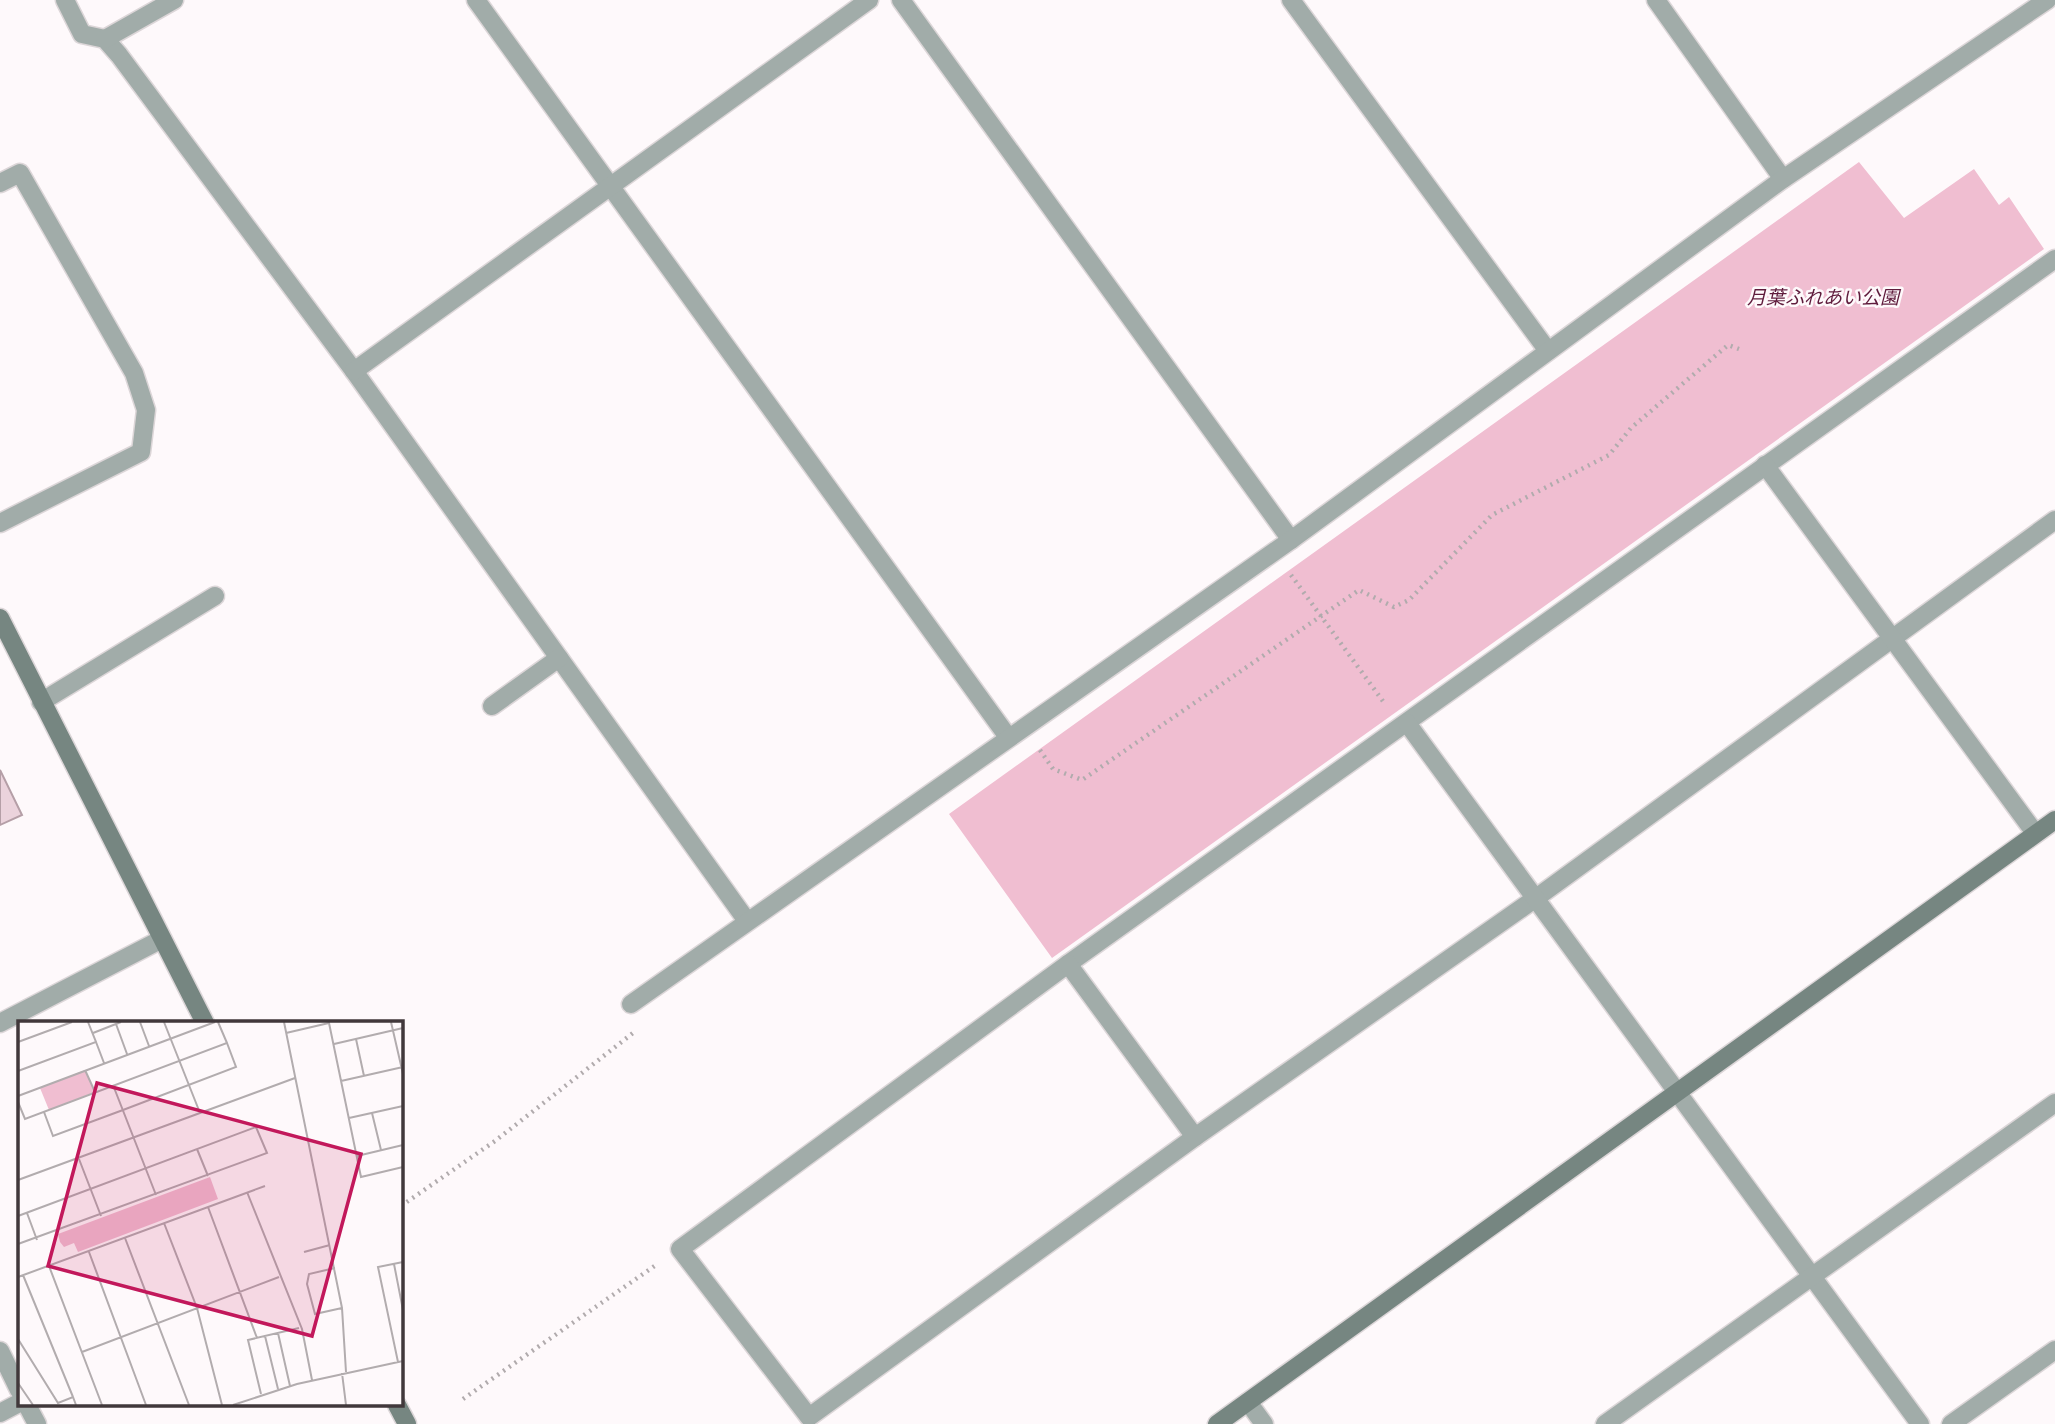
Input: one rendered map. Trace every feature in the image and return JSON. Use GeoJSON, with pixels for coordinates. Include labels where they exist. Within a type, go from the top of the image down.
{"type":"FeatureCollection","features":[{"type":"Feature","properties":{"kind":"street"},"geometry":{"type":"LineString","coordinates":[[65,0],[82,34],[105,38],[174,0]]}},
{"type":"Feature","properties":{"kind":"street"},"geometry":{"type":"LineString","coordinates":[[476,0],[1008,737]]}},
{"type":"Feature","properties":{"kind":"street"},"geometry":{"type":"LineString","coordinates":[[354,371],[869,0]]}},
{"type":"Feature","properties":{"kind":"street"},"geometry":{"type":"LineString","coordinates":[[901,0],[1291,540]]}},
{"type":"Feature","properties":{"kind":"street"},"geometry":{"type":"LineString","coordinates":[[1291,0],[1548,351]]}},
{"type":"Feature","properties":{"kind":"street"},"geometry":{"type":"LineString","coordinates":[[1656,0],[1783,179]]}},
{"type":"Feature","properties":{"kind":"street"},"geometry":{"type":"LineString","coordinates":[[631,1004],[1291,540],[1783,179],[2043,1]]}},
{"type":"Feature","properties":{"kind":"street"},"geometry":{"type":"LineString","coordinates":[[105,38],[354,371],[747,921]]}},
{"type":"Feature","properties":{"kind":"street"},"geometry":{"type":"LineString","coordinates":[[0,183],[20,173],[134,373],[146,410],[141,452],[0,523]]}},
{"type":"Feature","properties":{"kind":"street"},"geometry":{"type":"LineString","coordinates":[[2055,259],[1068,964],[680,1248],[809,1417],[1195,1137],[1536,898],[2055,520]]}},
{"type":"Feature","properties":{"kind":"street"},"geometry":{"type":"LineString","coordinates":[[1765,465],[1894,636],[2035,834]]}},
{"type":"Feature","properties":{"kind":"street"},"geometry":{"type":"LineString","coordinates":[[41,702],[215,597]]}},
{"type":"Feature","properties":{"kind":"street"},"geometry":{"type":"LineString","coordinates":[[0,618],[204,1021]]}},
{"type":"Feature","properties":{"kind":"street"},"geometry":{"type":"LineString","coordinates":[[492,706],[559,658]]}},
{"type":"Feature","properties":{"kind":"street"},"geometry":{"type":"LineString","coordinates":[[1405,725],[1536,898],[1920,1424]]}},
{"type":"Feature","properties":{"kind":"street"},"geometry":{"type":"LineString","coordinates":[[1217,1424],[2055,820]]}},
{"type":"Feature","properties":{"kind":"street"},"geometry":{"type":"LineString","coordinates":[[0,1023],[162,939]]}},
{"type":"Feature","properties":{"kind":"street"},"geometry":{"type":"LineString","coordinates":[[1068,964],[1195,1137]]}},
{"type":"Feature","properties":{"kind":"street"},"geometry":{"type":"LineString","coordinates":[[1605,1424],[2055,1103]]}},
{"type":"Feature","properties":{"kind":"street"},"geometry":{"type":"LineString","coordinates":[[0,1352],[18,1388]]}},
{"type":"Feature","properties":{"kind":"street"},"geometry":{"type":"LineString","coordinates":[[1951,1424],[2054,1353]]}},
{"type":"Feature","properties":{"kind":"street"},"geometry":{"type":"LineString","coordinates":[[1248,1402],[1264,1424]]}},
{"type":"Feature","properties":{"kind":"street"},"geometry":{"type":"LineString","coordinates":[[0,1413],[18,1404]]}},
{"type":"Feature","properties":{"kind":"street"},"geometry":{"type":"LineString","coordinates":[[28,1406],[37,1424]]}},
{"type":"Feature","properties":{"kind":"street"},"geometry":{"type":"LineString","coordinates":[[398,1406],[407,1424]]}},
{"type":"Feature","properties":{"kind":"path"},"geometry":{"type":"LineString","coordinates":[[1023,726],[1053,769],[1082,780],[1359,590],[1394,607],[1409,600],[1492,515],[1609,455],[1631,428],[1728,345],[1739,349]]}},
{"type":"Feature","properties":{"kind":"path"},"geometry":{"type":"LineString","coordinates":[[1273,552],[1405,725]]}},
{"type":"Feature","properties":{"kind":"path"},"geometry":{"type":"LineString","coordinates":[[402,1205],[495,1140],[648,1022],[631,1004]]}},
{"type":"Feature","properties":{"kind":"path"},"geometry":{"type":"LineString","coordinates":[[463,1399],[680,1248]]}},
{"type":"Feature","properties":{"kind":"green space","name":"月葉ふれあい公園"},"geometry":{"type":"Polygon","coordinates":[[[1859,162],[1904,218],[1974,169],[1999,205],[2009,197],[2044,249],[1052,958],[949,814],[1859,162]]]}},
{"type":"Feature","properties":{"kind":"building"},"geometry":{"type":"Polygon","coordinates":[[[0,770],[22,815],[0,825],[0,770]]]}}]}
